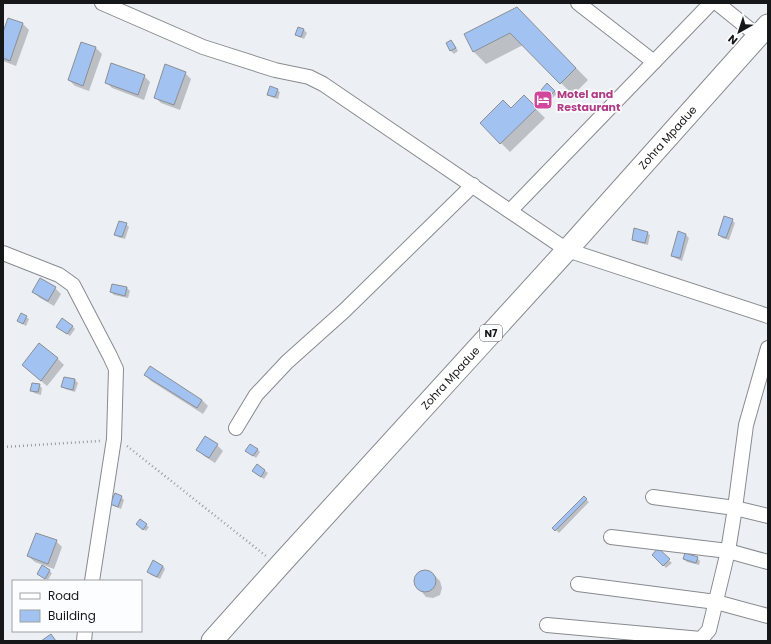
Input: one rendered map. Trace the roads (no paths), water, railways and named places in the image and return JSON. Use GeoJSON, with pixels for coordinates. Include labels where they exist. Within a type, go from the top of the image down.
{"type":"FeatureCollection","features":[{"type":"Feature","properties":{"kind":"highway","name":"Zohra Mpadue"},"geometry":{"type":"LineString","coordinates":[[212,641],[567,250],[763,30]]}},
{"type":"Feature","properties":{"kind":"street"},"geometry":{"type":"LineString","coordinates":[[102,3],[203,47],[275,70],[309,77],[323,84],[567,250],[768,316]]}},
{"type":"Feature","properties":{"kind":"street"},"geometry":{"type":"LineString","coordinates":[[578,3],[654,62]]}},
{"type":"Feature","properties":{"kind":"street"},"geometry":{"type":"LineString","coordinates":[[510,210],[711,3]]}},
{"type":"Feature","properties":{"kind":"street"},"geometry":{"type":"LineString","coordinates":[[717,3],[763,30]]}},
{"type":"Feature","properties":{"kind":"street"},"geometry":{"type":"LineString","coordinates":[[236,428],[256,395],[287,362],[344,311],[473,185]]}},
{"type":"Feature","properties":{"kind":"street"},"geometry":{"type":"LineString","coordinates":[[3,253],[59,275],[73,285],[116,370],[114,439],[92,580]]}},
{"type":"Feature","properties":{"kind":"street"},"geometry":{"type":"LineString","coordinates":[[547,625],[701,639],[709,630],[728,551],[746,425],[768,348]]}},
{"type":"Feature","properties":{"kind":"street"},"geometry":{"type":"LineString","coordinates":[[653,497],[735,508],[768,516]]}},
{"type":"Feature","properties":{"kind":"street"},"geometry":{"type":"LineString","coordinates":[[611,537],[728,551],[768,562]]}},
{"type":"Feature","properties":{"kind":"street"},"geometry":{"type":"LineString","coordinates":[[578,584],[716,602],[768,616]]}},
{"type":"Feature","properties":{"kind":"place","name":"Motel and Restaurant"},"geometry":{"type":"Point","coordinates":[543,100]}}]}
